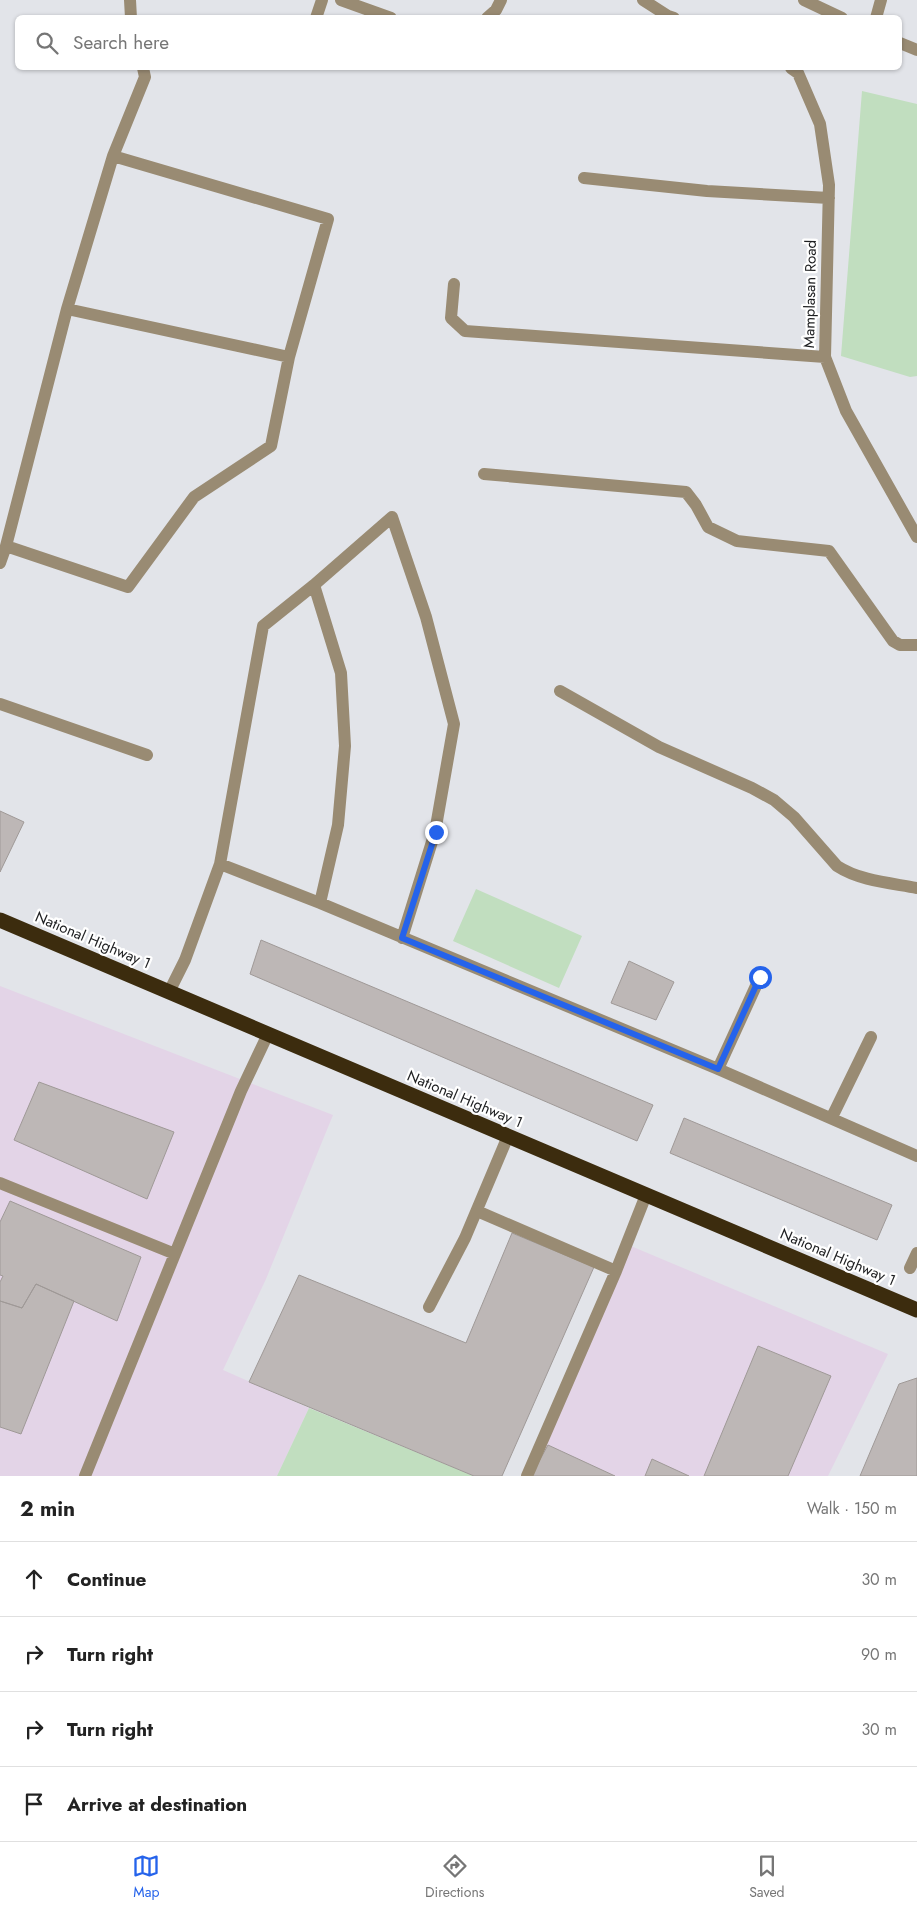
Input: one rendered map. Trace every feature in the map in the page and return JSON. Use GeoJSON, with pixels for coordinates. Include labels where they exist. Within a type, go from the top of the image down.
{"type":"FeatureCollection","features":[{"type":"Feature","properties":{"kind":"highway","name":"National Highway 1"},"geometry":{"type":"LineString","coordinates":[[0,920],[917,1310]]}},
{"type":"Feature","properties":{"kind":"street"},"geometry":{"type":"LineString","coordinates":[[130,0],[132,15]]}},
{"type":"Feature","properties":{"kind":"street"},"geometry":{"type":"LineString","coordinates":[[317,15],[322,0]]}},
{"type":"Feature","properties":{"kind":"street"},"geometry":{"type":"LineString","coordinates":[[341,0],[383,15]]}},
{"type":"Feature","properties":{"kind":"street"},"geometry":{"type":"LineString","coordinates":[[490,15],[496,10],[501,0]]}},
{"type":"Feature","properties":{"kind":"street"},"geometry":{"type":"LineString","coordinates":[[642,0],[666,15]]}},
{"type":"Feature","properties":{"kind":"street"},"geometry":{"type":"LineString","coordinates":[[804,0],[836,15]]}},
{"type":"Feature","properties":{"kind":"street"},"geometry":{"type":"LineString","coordinates":[[877,15],[881,0]]}},
{"type":"Feature","properties":{"kind":"street"},"geometry":{"type":"LineString","coordinates":[[902,43],[917,50]]}},
{"type":"Feature","properties":{"kind":"street"},"geometry":{"type":"LineString","coordinates":[[0,563],[67,308],[113,156],[145,77],[143,70]]}},
{"type":"Feature","properties":{"kind":"street","name":"Mamplasan Road"},"geometry":{"type":"LineString","coordinates":[[794,70],[798,73],[820,124],[829,185],[825,357],[846,411],[917,537]]}},
{"type":"Feature","properties":{"kind":"street"},"geometry":{"type":"LineString","coordinates":[[6,546],[128,587],[194,497],[271,446],[289,357],[328,219],[113,156]]}},
{"type":"Feature","properties":{"kind":"street"},"geometry":{"type":"LineString","coordinates":[[584,178],[708,190],[829,198]]}},
{"type":"Feature","properties":{"kind":"street"},"geometry":{"type":"LineString","coordinates":[[454,284],[451,318],[465,331],[825,357]]}},
{"type":"Feature","properties":{"kind":"street"},"geometry":{"type":"LineString","coordinates":[[67,308],[289,357]]}},
{"type":"Feature","properties":{"kind":"street"},"geometry":{"type":"LineString","coordinates":[[484,474],[686,492],[696,505],[708,527],[737,541],[829,551],[893,641],[900,645],[917,645]]}},
{"type":"Feature","properties":{"kind":"street"},"geometry":{"type":"LineString","coordinates":[[170,992],[185,960],[220,864],[263,626],[314,585],[392,517],[426,617],[454,724],[436,832],[402,938]]}},
{"type":"Feature","properties":{"kind":"street"},"geometry":{"type":"LineString","coordinates":[[314,585],[341,673],[346,746],[338,824],[320,903]]}},
{"type":"Feature","properties":{"kind":"street"},"geometry":{"type":"LineString","coordinates":[[560,691],[659,747],[752,788],[774,800],[794,817],[837,866],[846,871],[856,875],[917,888]]}},
{"type":"Feature","properties":{"kind":"street"},"geometry":{"type":"LineString","coordinates":[[0,704],[147,755]]}},
{"type":"Feature","properties":{"kind":"street"},"geometry":{"type":"LineString","coordinates":[[220,864],[320,903],[718,1069],[832,1117],[917,1156]]}},
{"type":"Feature","properties":{"kind":"street"},"geometry":{"type":"LineString","coordinates":[[718,1069],[760,977]]}},
{"type":"Feature","properties":{"kind":"street"},"geometry":{"type":"LineString","coordinates":[[85,1476],[241,1091],[268,1034]]}},
{"type":"Feature","properties":{"kind":"street"},"geometry":{"type":"LineString","coordinates":[[832,1117],[871,1036]]}},
{"type":"Feature","properties":{"kind":"street"},"geometry":{"type":"LineString","coordinates":[[429,1307],[465,1238],[508,1136]]}},
{"type":"Feature","properties":{"kind":"street"},"geometry":{"type":"LineString","coordinates":[[0,1183],[175,1254]]}},
{"type":"Feature","properties":{"kind":"street"},"geometry":{"type":"LineString","coordinates":[[527,1476],[616,1271],[646,1195]]}},
{"type":"Feature","properties":{"kind":"street"},"geometry":{"type":"LineString","coordinates":[[477,1211],[616,1271]]}},
{"type":"Feature","properties":{"kind":"street"},"geometry":{"type":"LineString","coordinates":[[910,1268],[917,1253]]}},
{"type":"Feature","properties":{"kind":"shaded area"},"geometry":{"type":"Polygon","coordinates":[[[0,986],[333,1115],[266,1279],[223,1370],[309,1408],[277,1476],[0,1476],[0,986]]]}},
{"type":"Feature","properties":{"kind":"shaded area"},"geometry":{"type":"Polygon","coordinates":[[[626,1244],[888,1354],[828,1476],[530,1476],[626,1244]]]}},
{"type":"Feature","properties":{"kind":"green space"},"geometry":{"type":"Polygon","coordinates":[[[862,91],[917,104],[917,376],[910,377],[841,356],[862,91]]]}},
{"type":"Feature","properties":{"kind":"green space"},"geometry":{"type":"Polygon","coordinates":[[[476,889],[582,936],[559,988],[453,941],[476,889]]]}},
{"type":"Feature","properties":{"kind":"green space"},"geometry":{"type":"Polygon","coordinates":[[[309,1408],[474,1476],[277,1476],[309,1408]]]}},
{"type":"Feature","properties":{"kind":"building"},"geometry":{"type":"Polygon","coordinates":[[[0,811],[24,822],[0,872],[0,811]]]}},
{"type":"Feature","properties":{"kind":"building"},"geometry":{"type":"Polygon","coordinates":[[[261,940],[653,1105],[637,1141],[250,974],[261,940]]]}},
{"type":"Feature","properties":{"kind":"building"},"geometry":{"type":"Polygon","coordinates":[[[629,961],[674,982],[656,1020],[611,1003],[629,961]]]}},
{"type":"Feature","properties":{"kind":"building"},"geometry":{"type":"Polygon","coordinates":[[[39,1082],[174,1132],[147,1199],[14,1140],[39,1082]]]}},
{"type":"Feature","properties":{"kind":"building"},"geometry":{"type":"Polygon","coordinates":[[[684,1118],[892,1205],[877,1240],[670,1153],[684,1118]]]}},
{"type":"Feature","properties":{"kind":"building"},"geometry":{"type":"Polygon","coordinates":[[[10,1201],[141,1257],[117,1321],[36,1284],[22,1308],[0,1301],[0,1282],[3,1276],[0,1275],[0,1222],[10,1201]]]}},
{"type":"Feature","properties":{"kind":"building"},"geometry":{"type":"Polygon","coordinates":[[[512,1233],[594,1267],[502,1476],[474,1476],[249,1382],[299,1275],[466,1343],[512,1233]]]}},
{"type":"Feature","properties":{"kind":"building"},"geometry":{"type":"Polygon","coordinates":[[[36,1284],[74,1301],[21,1434],[0,1427],[0,1301],[22,1308],[36,1284]]]}},
{"type":"Feature","properties":{"kind":"building"},"geometry":{"type":"Polygon","coordinates":[[[758,1346],[831,1376],[788,1476],[704,1476],[758,1346]]]}},
{"type":"Feature","properties":{"kind":"building"},"geometry":{"type":"Polygon","coordinates":[[[917,1378],[917,1476],[860,1476],[899,1384],[917,1378]]]}},
{"type":"Feature","properties":{"kind":"building"},"geometry":{"type":"Polygon","coordinates":[[[548,1445],[615,1476],[531,1476],[548,1445]]]}},
{"type":"Feature","properties":{"kind":"building"},"geometry":{"type":"Polygon","coordinates":[[[652,1459],[689,1476],[645,1476],[652,1459]]]}},
{"type":"Feature","properties":{"kind":"route"},"geometry":{"type":"LineString","coordinates":[[436,832],[402,938],[718,1069],[760,977]]}}]}
